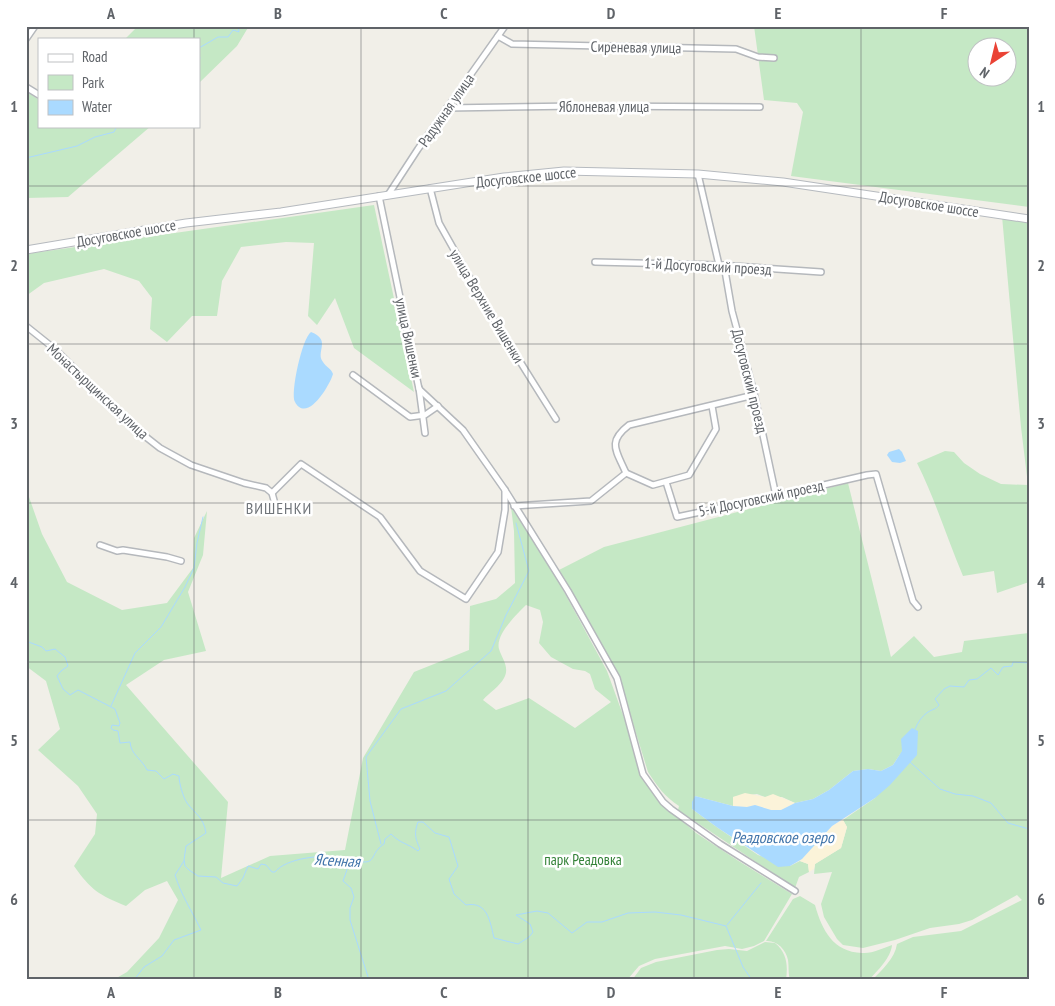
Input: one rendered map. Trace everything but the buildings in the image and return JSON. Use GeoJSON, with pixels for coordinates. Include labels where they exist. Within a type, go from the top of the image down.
{"type":"FeatureCollection","features":[{"type":"Feature","properties":{"kind":"main road","name":"Досуговское шоссе"},"geometry":{"type":"LineString","coordinates":[[26,250],[186,223],[281,212],[504,177],[564,171],[698,174],[820,187],[1012,218],[1029,219]]}},
{"type":"Feature","properties":{"kind":"street"},"geometry":{"type":"LineString","coordinates":[[26,39],[35,26]]}},
{"type":"Feature","properties":{"kind":"street","name":"Радужная улица"},"geometry":{"type":"LineString","coordinates":[[388,195],[505,26]]}},
{"type":"Feature","properties":{"kind":"street","name":"Сиреневая улица"},"geometry":{"type":"LineString","coordinates":[[498,36],[512,44],[736,49],[758,57],[774,58]]}},
{"type":"Feature","properties":{"kind":"street"},"geometry":{"type":"LineString","coordinates":[[26,87],[38,94]]}},
{"type":"Feature","properties":{"kind":"street","name":"Яблоневая улица"},"geometry":{"type":"LineString","coordinates":[[447,108],[578,106],[760,107]]}},
{"type":"Feature","properties":{"kind":"street","name":"Досуговский проезд"},"geometry":{"type":"LineString","coordinates":[[698,174],[754,395],[776,496]]}},
{"type":"Feature","properties":{"kind":"street","name":"улица Верхние Вишенки"},"geometry":{"type":"LineString","coordinates":[[430,188],[439,223],[489,312],[556,419]]}},
{"type":"Feature","properties":{"kind":"street","name":"улица Вишенки"},"geometry":{"type":"LineString","coordinates":[[379,196],[419,388],[462,430],[505,490],[568,591],[617,678],[643,774],[663,802],[681,817],[795,891]]}},
{"type":"Feature","properties":{"kind":"street","name":"1-й Досуговский проезд"},"geometry":{"type":"LineString","coordinates":[[595,262],[721,265],[821,272]]}},
{"type":"Feature","properties":{"kind":"street","name":"Монастырщинская улица"},"geometry":{"type":"LineString","coordinates":[[26,326],[56,350],[132,426],[160,448],[191,465],[244,483],[266,488],[272,493]]}},
{"type":"Feature","properties":{"kind":"street"},"geometry":{"type":"LineString","coordinates":[[353,375],[410,417],[423,415],[438,406]]}},
{"type":"Feature","properties":{"kind":"street"},"geometry":{"type":"LineString","coordinates":[[419,388],[425,433]]}},
{"type":"Feature","properties":{"kind":"street"},"geometry":{"type":"LineString","coordinates":[[712,406],[716,429],[689,475],[653,485],[626,473],[615,442],[618,433],[629,425],[754,395]]}},
{"type":"Feature","properties":{"kind":"street"},"geometry":{"type":"LineString","coordinates":[[275,504],[272,493],[301,464],[380,517],[420,572],[466,599],[498,552],[505,510],[505,490]]}},
{"type":"Feature","properties":{"kind":"street"},"geometry":{"type":"LineString","coordinates":[[514,506],[591,501],[626,473]]}},
{"type":"Feature","properties":{"kind":"street","name":"5-й Досуговский проезд"},"geometry":{"type":"LineString","coordinates":[[666,482],[677,517],[876,474],[913,601],[918,607]]}},
{"type":"Feature","properties":{"kind":"street"},"geometry":{"type":"LineString","coordinates":[[100,545],[117,551],[122,550],[167,557],[181,561]]}},
{"type":"Feature","properties":{"kind":"green space"},"geometry":{"type":"Polygon","coordinates":[[[138,26],[249,26],[237,46],[200,82],[200,38],[126,38],[138,26]]]}},
{"type":"Feature","properties":{"kind":"green space"},"geometry":{"type":"Polygon","coordinates":[[[754,26],[1029,26],[1029,207],[791,176],[803,112],[797,103],[764,100],[754,26]]]}},
{"type":"Feature","properties":{"kind":"green space"},"geometry":{"type":"Polygon","coordinates":[[[26,91],[38,99],[38,128],[149,128],[68,197],[26,198],[26,91]]]}},
{"type":"Feature","properties":{"kind":"green space"},"geometry":{"type":"Polygon","coordinates":[[[374,205],[414,392],[354,348],[335,298],[317,325],[308,316],[314,243],[286,242],[241,247],[222,281],[217,316],[192,316],[167,342],[150,329],[152,298],[139,281],[104,269],[44,283],[26,296],[26,254],[374,205]]]}},
{"type":"Feature","properties":{"kind":"green space"},"geometry":{"type":"Polygon","coordinates":[[[1002,216],[1029,219],[1029,582],[997,593],[994,571],[963,576],[930,490],[917,463],[945,451],[954,452],[964,463],[980,474],[1001,484],[1028,485],[1002,216]]]}},
{"type":"Feature","properties":{"kind":"green space"},"geometry":{"type":"Polygon","coordinates":[[[848,483],[891,657],[914,636],[934,657],[962,652],[964,641],[1029,633],[1029,980],[872,980],[891,959],[897,944],[913,937],[961,931],[1022,900],[1017,895],[972,920],[959,924],[930,928],[863,948],[843,945],[837,939],[824,917],[821,904],[832,872],[814,874],[815,864],[841,848],[847,827],[843,820],[875,798],[902,751],[893,765],[881,771],[868,769],[853,771],[829,790],[813,799],[795,803],[782,797],[765,797],[757,794],[733,797],[733,806],[695,796],[692,809],[758,855],[790,866],[800,861],[808,864],[809,872],[799,877],[795,888],[678,810],[679,806],[658,787],[648,772],[619,678],[559,570],[604,547],[848,483]]]}},
{"type":"Feature","properties":{"kind":"green space","name":"парк Реадовка"},"geometry":{"type":"Polygon","coordinates":[[[26,497],[29,497],[42,534],[67,582],[122,610],[167,603],[193,568],[194,538],[207,511],[203,555],[188,592],[206,651],[164,660],[126,685],[228,802],[221,878],[270,856],[345,850],[363,758],[414,672],[469,650],[470,606],[496,599],[515,583],[514,531],[511,507],[555,575],[607,671],[643,778],[662,803],[696,833],[792,894],[764,941],[742,949],[725,946],[655,959],[639,966],[627,980],[113,980],[127,972],[159,938],[178,900],[167,881],[145,890],[126,906],[96,891],[74,866],[95,834],[97,814],[78,786],[38,750],[60,729],[46,681],[26,666],[26,497]],[[526,605],[503,631],[500,637],[499,649],[506,667],[506,674],[500,684],[483,700],[496,710],[529,698],[575,728],[611,702],[595,689],[590,674],[573,669],[551,657],[539,643],[543,622],[540,610],[526,605]]]}},
{"type":"Feature","properties":{"kind":"green space"},"geometry":{"type":"Polygon","coordinates":[[[800,896],[815,905],[825,931],[843,949],[866,953],[892,945],[886,959],[869,980],[790,980],[788,960],[785,952],[777,944],[766,941],[793,899],[800,896]]]}},
{"type":"Feature","properties":{"kind":"green space"},"geometry":{"type":"Polygon","coordinates":[[[765,942],[775,943],[782,951],[787,964],[786,980],[632,980],[641,968],[656,962],[717,950],[747,951],[765,942]]]}},
{"type":"Feature","properties":{"kind":"sand"},"geometry":{"type":"Polygon","coordinates":[[[745,793],[765,797],[773,794],[795,803],[781,810],[771,810],[755,805],[747,807],[733,806],[733,797],[745,793]]]}},
{"type":"Feature","properties":{"kind":"sand"},"geometry":{"type":"Polygon","coordinates":[[[843,820],[847,827],[841,848],[815,864],[814,869],[809,872],[808,864],[800,861],[832,826],[843,820]]]}},
{"type":"Feature","properties":{"kind":"water"},"geometry":{"type":"Polygon","coordinates":[[[311,332],[321,339],[321,358],[333,374],[323,393],[312,406],[300,408],[295,402],[294,397],[295,378],[304,344],[311,332]]]}},
{"type":"Feature","properties":{"kind":"water"},"geometry":{"type":"Polygon","coordinates":[[[899,449],[906,461],[900,463],[892,462],[887,455],[889,452],[899,449]]]}},
{"type":"Feature","properties":{"kind":"water","name":"Реадовское озеро"},"geometry":{"type":"Polygon","coordinates":[[[912,728],[918,731],[917,755],[890,785],[875,798],[832,826],[802,859],[790,866],[778,867],[692,809],[692,802],[695,796],[733,806],[747,807],[755,805],[771,810],[781,810],[795,803],[813,799],[829,790],[853,771],[868,769],[881,771],[893,765],[902,751],[901,739],[912,728]]]}},
{"type":"Feature","properties":{"kind":"waterway"},"geometry":{"type":"LineString","coordinates":[[200,47],[218,37],[228,37],[233,30],[239,32],[238,26]]}},
{"type":"Feature","properties":{"kind":"waterway"},"geometry":{"type":"LineString","coordinates":[[26,158],[77,146],[95,137],[114,132],[116,128]]}},
{"type":"Feature","properties":{"kind":"waterway"},"geometry":{"type":"LineString","coordinates":[[111,706],[135,653],[161,627],[185,587],[194,568],[203,517]]}},
{"type":"Feature","properties":{"kind":"waterway"},"geometry":{"type":"LineString","coordinates":[[381,844],[370,801],[366,757],[401,709],[446,691],[491,651],[506,615],[529,571],[516,523]]}},
{"type":"Feature","properties":{"kind":"waterway","name":"Ясенная"},"geometry":{"type":"LineString","coordinates":[[26,641],[42,647],[46,651],[55,649],[65,657],[68,666],[57,676],[63,689],[70,695],[78,690],[115,709],[120,723],[119,726],[112,725],[111,728],[118,731],[120,743],[130,742],[134,754],[147,770],[156,771],[164,779],[173,774],[179,776],[186,800],[205,827],[206,833],[186,846],[185,866],[198,876],[216,877],[223,883],[237,886],[248,866],[258,869],[261,864],[266,865],[272,872],[275,872],[287,863],[305,858],[332,857],[349,863],[353,860],[367,862],[370,861],[384,844],[385,839],[391,834],[418,851],[420,849],[416,839],[416,829],[418,822],[423,822],[435,833],[449,837],[458,866],[449,879],[454,894],[466,905],[479,906],[483,909],[489,919],[494,938],[518,944],[533,932],[530,924],[516,915],[537,911],[548,913],[572,933],[587,922],[602,922],[628,913],[655,912],[681,915],[726,926],[743,967],[752,980]]}},
{"type":"Feature","properties":{"kind":"waterway"},"geometry":{"type":"LineString","coordinates":[[915,729],[924,715],[939,705],[935,699],[944,689],[950,686],[964,687],[969,680],[977,679],[991,668],[998,675],[1003,667],[1012,666],[1013,662],[1029,663]]}},
{"type":"Feature","properties":{"kind":"waterway"},"geometry":{"type":"LineString","coordinates":[[910,762],[940,789],[955,794],[973,796],[991,803],[1008,823],[1029,829]]}},
{"type":"Feature","properties":{"kind":"waterway"},"geometry":{"type":"LineString","coordinates":[[134,980],[144,967],[162,956],[174,940],[201,930],[183,896],[175,875],[184,861]]}},
{"type":"Feature","properties":{"kind":"waterway"},"geometry":{"type":"LineString","coordinates":[[349,864],[343,881],[351,888],[354,897],[350,908],[350,920],[369,980]]}},
{"type":"Feature","properties":{"kind":"waterway"},"geometry":{"type":"LineString","coordinates":[[727,925],[761,883]]}},
{"type":"Feature","properties":{"kind":"district","name":"ВИШЕНКИ"},"geometry":{"type":"Point","coordinates":[279,508]}}]}
